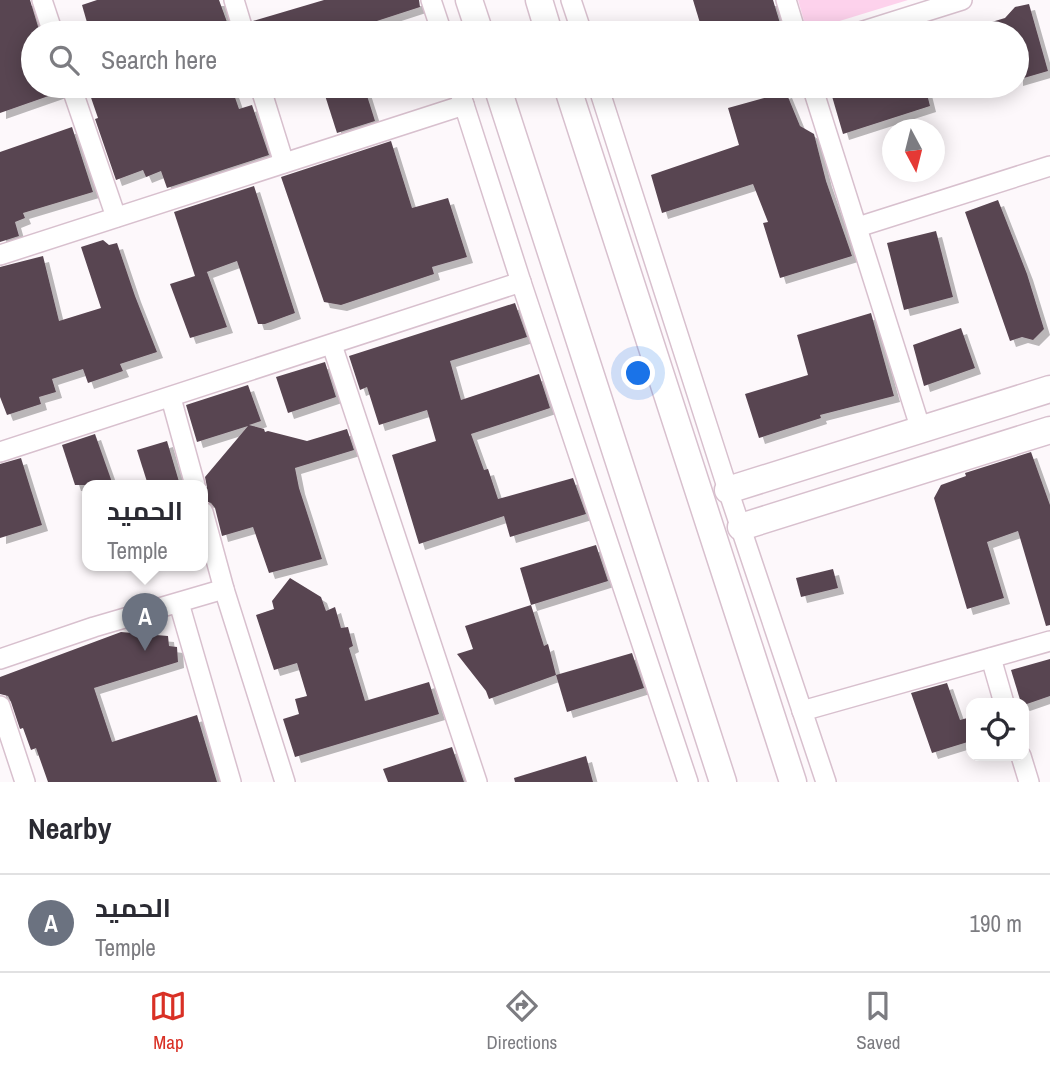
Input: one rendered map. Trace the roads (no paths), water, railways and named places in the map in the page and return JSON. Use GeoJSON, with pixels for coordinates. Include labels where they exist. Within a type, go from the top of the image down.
{"type":"FeatureCollection","features":[{"type":"Feature","properties":{"kind":"main road"},"geometry":{"type":"LineString","coordinates":[[470,0],[476,21]]}},
{"type":"Feature","properties":{"kind":"main road"},"geometry":{"type":"LineString","coordinates":[[539,0],[546,21]]}},
{"type":"Feature","properties":{"kind":"main road"},"geometry":{"type":"LineString","coordinates":[[501,98],[723,782]]}},
{"type":"Feature","properties":{"kind":"main road"},"geometry":{"type":"LineString","coordinates":[[570,98],[793,782]]}},
{"type":"Feature","properties":{"kind":"main road"},"geometry":{"type":"LineString","coordinates":[[728,490],[1050,389]]}},
{"type":"Feature","properties":{"kind":"main road"},"geometry":{"type":"LineString","coordinates":[[741,527],[1050,430]]}},
{"type":"Feature","properties":{"kind":"street"},"geometry":{"type":"LineString","coordinates":[[42,0],[49,21]]}},
{"type":"Feature","properties":{"kind":"street"},"geometry":{"type":"LineString","coordinates":[[234,0],[240,21]]}},
{"type":"Feature","properties":{"kind":"street"},"geometry":{"type":"LineString","coordinates":[[431,0],[438,21]]}},
{"type":"Feature","properties":{"kind":"street"},"geometry":{"type":"LineString","coordinates":[[571,0],[578,21]]}},
{"type":"Feature","properties":{"kind":"street"},"geometry":{"type":"LineString","coordinates":[[786,0],[792,21]]}},
{"type":"Feature","properties":{"kind":"street"},"geometry":{"type":"LineString","coordinates":[[896,21],[962,0]]}},
{"type":"Feature","properties":{"kind":"street"},"geometry":{"type":"LineString","coordinates":[[75,98],[116,217]]}},
{"type":"Feature","properties":{"kind":"street"},"geometry":{"type":"LineString","coordinates":[[264,98],[284,163]]}},
{"type":"Feature","properties":{"kind":"street"},"geometry":{"type":"LineString","coordinates":[[462,98],[688,782]]}},
{"type":"Feature","properties":{"kind":"street"},"geometry":{"type":"LineString","coordinates":[[602,98],[728,490],[826,782]]}},
{"type":"Feature","properties":{"kind":"street"},"geometry":{"type":"LineString","coordinates":[[817,98],[921,430]]}},
{"type":"Feature","properties":{"kind":"street"},"geometry":{"type":"LineString","coordinates":[[0,254],[464,105]]}},
{"type":"Feature","properties":{"kind":"street"},"geometry":{"type":"LineString","coordinates":[[858,227],[1050,166]]}},
{"type":"Feature","properties":{"kind":"street"},"geometry":{"type":"LineString","coordinates":[[0,452],[521,282]]}},
{"type":"Feature","properties":{"kind":"street"},"geometry":{"type":"LineString","coordinates":[[332,345],[477,782]]}},
{"type":"Feature","properties":{"kind":"street"},"geometry":{"type":"LineString","coordinates":[[171,398],[194,480]]}},
{"type":"Feature","properties":{"kind":"street"},"geometry":{"type":"LineString","coordinates":[[208,530],[285,782]]}},
{"type":"Feature","properties":{"kind":"street"},"geometry":{"type":"LineString","coordinates":[[0,659],[94,627],[224,589]]}},
{"type":"Feature","properties":{"kind":"street"},"geometry":{"type":"LineString","coordinates":[[179,603],[231,782]]}},
{"type":"Feature","properties":{"kind":"street"},"geometry":{"type":"LineString","coordinates":[[802,710],[1050,641]]}},
{"type":"Feature","properties":{"kind":"street"},"geometry":{"type":"LineString","coordinates":[[991,658],[1003,698]]}},
{"type":"Feature","properties":{"kind":"street"},"geometry":{"type":"LineString","coordinates":[[0,706],[25,782]]}},
{"type":"Feature","properties":{"kind":"street"},"geometry":{"type":"LineString","coordinates":[[1023,761],[1029,782]]}},
{"type":"Feature","properties":{"kind":"place","name":"الحميد"},"geometry":{"type":"Point","coordinates":[145,651]}}]}
